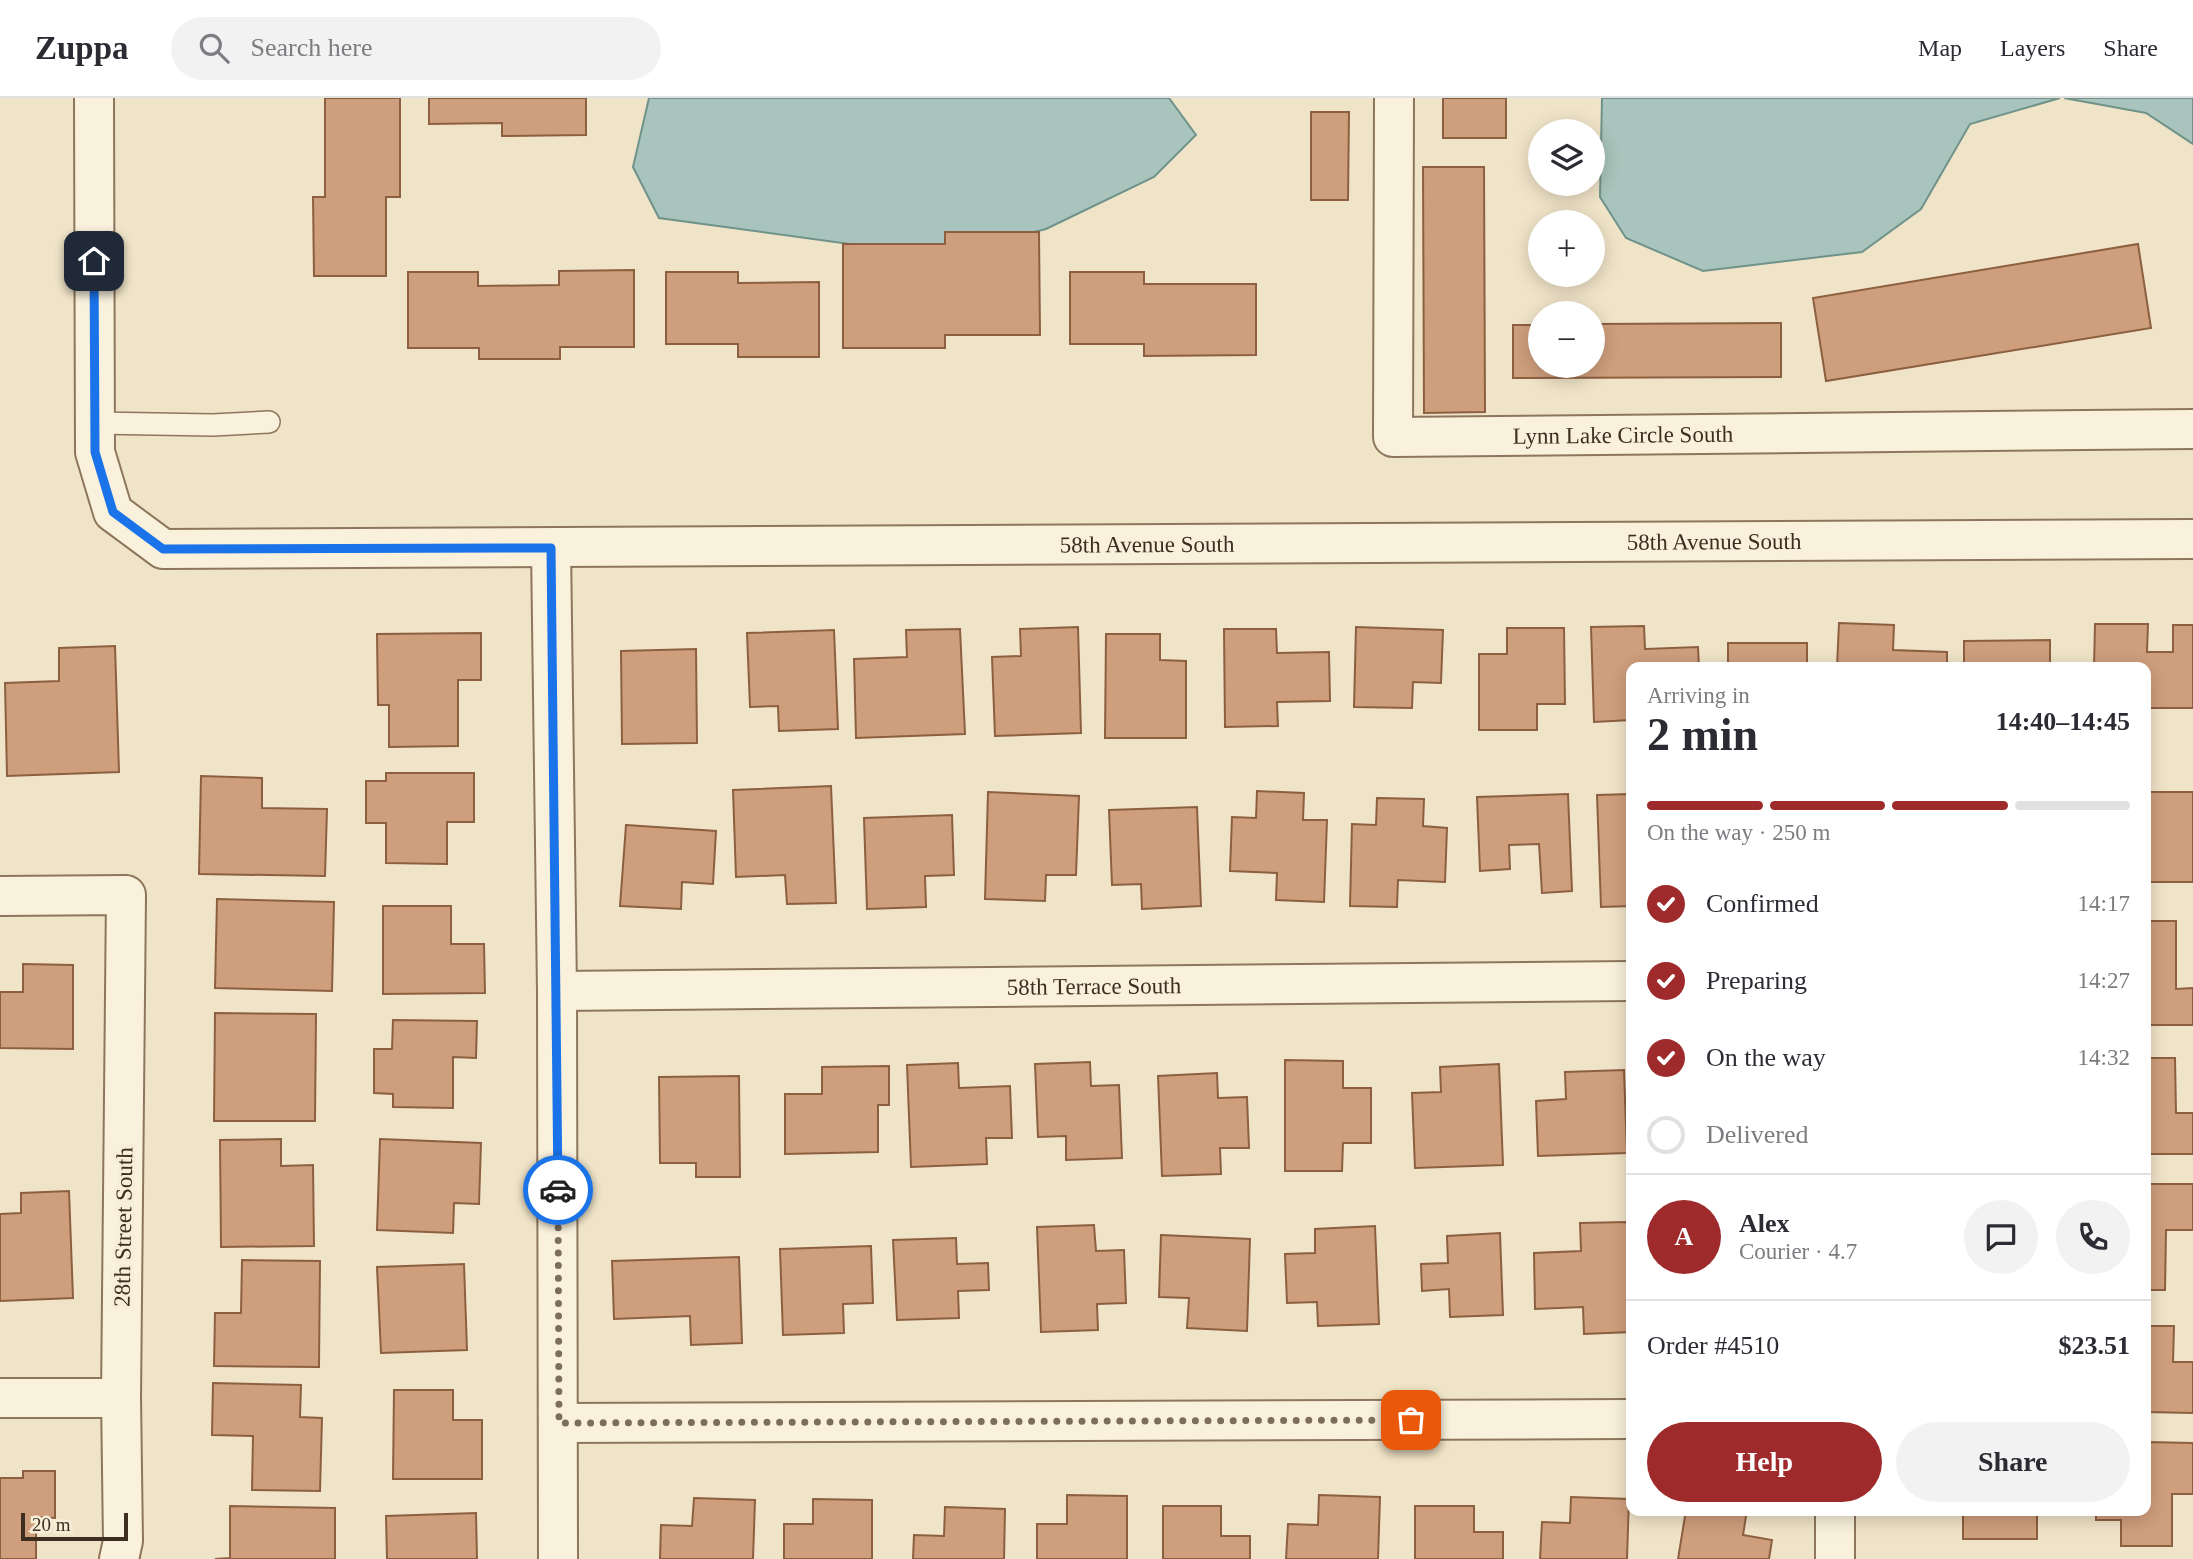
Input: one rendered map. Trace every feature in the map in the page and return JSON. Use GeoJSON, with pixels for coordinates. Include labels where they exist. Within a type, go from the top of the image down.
{"type":"FeatureCollection","features":[{"type":"Feature","properties":{"kind":"street"},"geometry":{"type":"LineString","coordinates":[[94,98],[95,423]]}},
{"type":"Feature","properties":{"kind":"street","name":"Lynn Lake Circle South"},"geometry":{"type":"LineString","coordinates":[[1394,98],[1392,437],[2193,429]]}},
{"type":"Feature","properties":{"kind":"street","name":"58th Avenue South"},"geometry":{"type":"LineString","coordinates":[[95,423],[95,452],[113,512],[163,549],[2193,539]]}},
{"type":"Feature","properties":{"kind":"street"},"geometry":{"type":"LineString","coordinates":[[551,548],[557,991],[558,1559]]}},
{"type":"Feature","properties":{"kind":"street","name":"28th Street South"},"geometry":{"type":"LineString","coordinates":[[0,896],[126,895],[121,1398],[123,1541],[120,1559]]}},
{"type":"Feature","properties":{"kind":"street","name":"58th Terrace South"},"geometry":{"type":"LineString","coordinates":[[557,991],[1626,981]]}},
{"type":"Feature","properties":{"kind":"street"},"geometry":{"type":"LineString","coordinates":[[0,1398],[121,1398]]}},
{"type":"Feature","properties":{"kind":"street"},"geometry":{"type":"LineString","coordinates":[[559,1423],[1626,1419]]}},
{"type":"Feature","properties":{"kind":"street"},"geometry":{"type":"LineString","coordinates":[[1835,1516],[1835,1559]]}},
{"type":"Feature","properties":{"kind":"lane"},"geometry":{"type":"LineString","coordinates":[[95,423],[213,425],[269,422]]}},
{"type":"Feature","properties":{"kind":"water"},"geometry":{"type":"Polygon","coordinates":[[[649,98],[1169,98],[1196,135],[1154,177],[1046,229],[937,256],[659,218],[633,167],[649,98]]]}},
{"type":"Feature","properties":{"kind":"water"},"geometry":{"type":"Polygon","coordinates":[[[1602,98],[2060,98],[1970,124],[1921,209],[1862,252],[1703,271],[1626,238],[1600,197],[1605,196],[1605,119],[1602,119],[1602,98]]]}},
{"type":"Feature","properties":{"kind":"water"},"geometry":{"type":"Polygon","coordinates":[[[2064,98],[2193,98],[2193,144],[2146,113],[2064,98]]]}},
{"type":"Feature","properties":{"kind":"building"},"geometry":{"type":"Polygon","coordinates":[[[325,98],[400,98],[400,197],[386,197],[386,276],[314,276],[313,197],[325,197],[325,98]]]}},
{"type":"Feature","properties":{"kind":"building"},"geometry":{"type":"Polygon","coordinates":[[[429,98],[586,98],[586,135],[502,136],[502,123],[429,124],[429,98]]]}},
{"type":"Feature","properties":{"kind":"building"},"geometry":{"type":"Polygon","coordinates":[[[1443,98],[1506,98],[1506,138],[1443,138],[1443,98]]]}},
{"type":"Feature","properties":{"kind":"building"},"geometry":{"type":"Polygon","coordinates":[[[1311,112],[1349,112],[1348,200],[1311,200],[1311,112]]]}},
{"type":"Feature","properties":{"kind":"building"},"geometry":{"type":"Polygon","coordinates":[[[1423,167],[1484,167],[1485,412],[1424,413],[1423,167]]]}},
{"type":"Feature","properties":{"kind":"building"},"geometry":{"type":"Polygon","coordinates":[[[945,232],[1039,232],[1040,335],[945,335],[945,348],[843,348],[843,244],[945,244],[945,232]]]}},
{"type":"Feature","properties":{"kind":"building"},"geometry":{"type":"Polygon","coordinates":[[[2138,244],[2151,328],[1826,381],[1813,298],[2138,244]]]}},
{"type":"Feature","properties":{"kind":"building"},"geometry":{"type":"Polygon","coordinates":[[[634,270],[634,347],[560,347],[560,359],[479,359],[479,348],[408,348],[408,272],[478,272],[478,286],[559,285],[559,271],[634,270]]]}},
{"type":"Feature","properties":{"kind":"building"},"geometry":{"type":"Polygon","coordinates":[[[666,272],[738,272],[738,283],[819,282],[819,357],[738,357],[738,344],[666,344],[666,272]]]}},
{"type":"Feature","properties":{"kind":"building"},"geometry":{"type":"Polygon","coordinates":[[[1070,272],[1144,272],[1144,284],[1256,284],[1256,355],[1144,356],[1144,344],[1070,344],[1070,272]]]}},
{"type":"Feature","properties":{"kind":"building"},"geometry":{"type":"Polygon","coordinates":[[[1781,323],[1781,377],[1605,378],[1605,324],[1781,323]]]}},
{"type":"Feature","properties":{"kind":"building"},"geometry":{"type":"Polygon","coordinates":[[[1513,325],[1528,325],[1528,378],[1513,378],[1513,325]]]}},
{"type":"Feature","properties":{"kind":"building"},"geometry":{"type":"Polygon","coordinates":[[[1839,623],[1894,625],[1893,650],[1947,652],[1947,662],[1837,662],[1839,623]]]}},
{"type":"Feature","properties":{"kind":"building"},"geometry":{"type":"Polygon","coordinates":[[[2095,624],[2148,624],[2147,652],[2173,652],[2173,625],[2193,625],[2193,708],[2151,708],[2151,662],[2094,662],[2095,624]]]}},
{"type":"Feature","properties":{"kind":"building"},"geometry":{"type":"Polygon","coordinates":[[[1644,626],[1645,649],[1698,647],[1699,662],[1626,662],[1626,720],[1594,722],[1591,627],[1644,626]]]}},
{"type":"Feature","properties":{"kind":"building"},"geometry":{"type":"Polygon","coordinates":[[[1078,627],[1081,733],[995,736],[992,657],[1021,656],[1020,629],[1078,627]]]}},
{"type":"Feature","properties":{"kind":"building"},"geometry":{"type":"Polygon","coordinates":[[[1356,627],[1443,630],[1441,683],[1413,682],[1412,708],[1354,707],[1356,627]]]}},
{"type":"Feature","properties":{"kind":"building"},"geometry":{"type":"Polygon","coordinates":[[[1507,628],[1564,628],[1565,704],[1537,704],[1537,730],[1479,730],[1479,654],[1507,654],[1507,628]]]}},
{"type":"Feature","properties":{"kind":"building"},"geometry":{"type":"Polygon","coordinates":[[[960,629],[965,734],[856,738],[854,659],[907,657],[906,630],[960,629]]]}},
{"type":"Feature","properties":{"kind":"building"},"geometry":{"type":"Polygon","coordinates":[[[1224,629],[1276,629],[1277,653],[1329,652],[1330,701],[1277,702],[1278,726],[1225,727],[1224,629]]]}},
{"type":"Feature","properties":{"kind":"building"},"geometry":{"type":"Polygon","coordinates":[[[834,630],[838,729],[779,731],[778,706],[750,707],[747,633],[834,630]]]}},
{"type":"Feature","properties":{"kind":"building"},"geometry":{"type":"Polygon","coordinates":[[[481,633],[481,680],[458,680],[458,746],[389,747],[389,705],[378,705],[377,634],[481,633]]]}},
{"type":"Feature","properties":{"kind":"building"},"geometry":{"type":"Polygon","coordinates":[[[1106,634],[1160,634],[1160,660],[1186,661],[1186,738],[1105,738],[1106,634]]]}},
{"type":"Feature","properties":{"kind":"building"},"geometry":{"type":"Polygon","coordinates":[[[2050,640],[2050,662],[1964,662],[1964,641],[2050,640]]]}},
{"type":"Feature","properties":{"kind":"building"},"geometry":{"type":"Polygon","coordinates":[[[1728,643],[1807,643],[1807,662],[1728,662],[1728,643]]]}},
{"type":"Feature","properties":{"kind":"building"},"geometry":{"type":"Polygon","coordinates":[[[115,646],[119,772],[7,776],[5,683],[59,681],[59,648],[115,646]]]}},
{"type":"Feature","properties":{"kind":"building"},"geometry":{"type":"Polygon","coordinates":[[[696,649],[697,743],[622,744],[621,651],[696,649]]]}},
{"type":"Feature","properties":{"kind":"building"},"geometry":{"type":"Polygon","coordinates":[[[386,773],[474,773],[474,822],[447,822],[447,864],[386,863],[386,823],[366,823],[366,781],[386,781],[386,773]]]}},
{"type":"Feature","properties":{"kind":"building"},"geometry":{"type":"Polygon","coordinates":[[[201,776],[262,778],[262,808],[327,809],[325,876],[199,874],[201,776]]]}},
{"type":"Feature","properties":{"kind":"building"},"geometry":{"type":"Polygon","coordinates":[[[831,786],[836,903],[787,904],[785,875],[736,877],[733,790],[831,786]]]}},
{"type":"Feature","properties":{"kind":"building"},"geometry":{"type":"Polygon","coordinates":[[[1257,791],[1304,793],[1303,820],[1327,820],[1324,902],[1276,900],[1277,873],[1230,871],[1232,817],[1256,818],[1257,791]]]}},
{"type":"Feature","properties":{"kind":"building"},"geometry":{"type":"Polygon","coordinates":[[[988,792],[1079,796],[1076,875],[1046,875],[1045,901],[985,899],[988,792]]]}},
{"type":"Feature","properties":{"kind":"building"},"geometry":{"type":"Polygon","coordinates":[[[2151,792],[2193,792],[2193,882],[2151,882],[2151,792]]]}},
{"type":"Feature","properties":{"kind":"building"},"geometry":{"type":"Polygon","coordinates":[[[1568,794],[1572,891],[1542,893],[1539,844],[1509,845],[1510,869],[1480,871],[1477,797],[1568,794]]]}},
{"type":"Feature","properties":{"kind":"building"},"geometry":{"type":"Polygon","coordinates":[[[1626,794],[1626,906],[1601,907],[1597,795],[1626,794]]]}},
{"type":"Feature","properties":{"kind":"building"},"geometry":{"type":"Polygon","coordinates":[[[1377,798],[1424,799],[1423,826],[1447,828],[1445,882],[1398,880],[1397,907],[1350,906],[1352,824],[1376,825],[1377,798]]]}},
{"type":"Feature","properties":{"kind":"building"},"geometry":{"type":"Polygon","coordinates":[[[1197,807],[1201,906],[1142,909],[1141,884],[1112,885],[1109,810],[1197,807]]]}},
{"type":"Feature","properties":{"kind":"building"},"geometry":{"type":"Polygon","coordinates":[[[952,815],[954,875],[925,876],[926,907],[867,909],[864,818],[952,815]]]}},
{"type":"Feature","properties":{"kind":"building"},"geometry":{"type":"Polygon","coordinates":[[[626,825],[716,831],[713,884],[682,882],[681,909],[620,906],[626,825]]]}},
{"type":"Feature","properties":{"kind":"building"},"geometry":{"type":"Polygon","coordinates":[[[217,899],[334,902],[332,991],[215,988],[217,899]]]}},
{"type":"Feature","properties":{"kind":"building"},"geometry":{"type":"Polygon","coordinates":[[[383,906],[451,906],[451,944],[484,944],[485,993],[383,994],[383,906]]]}},
{"type":"Feature","properties":{"kind":"building"},"geometry":{"type":"Polygon","coordinates":[[[2151,921],[2176,921],[2176,989],[2193,988],[2193,1025],[2151,1025],[2151,921]]]}},
{"type":"Feature","properties":{"kind":"building"},"geometry":{"type":"Polygon","coordinates":[[[23,964],[73,965],[73,1049],[0,1048],[0,992],[23,992],[23,964]]]}},
{"type":"Feature","properties":{"kind":"building"},"geometry":{"type":"Polygon","coordinates":[[[215,1013],[316,1014],[315,1121],[214,1121],[215,1013]]]}},
{"type":"Feature","properties":{"kind":"building"},"geometry":{"type":"Polygon","coordinates":[[[393,1020],[477,1021],[476,1058],[453,1057],[453,1108],[393,1107],[393,1094],[374,1093],[374,1049],[392,1049],[393,1020]]]}},
{"type":"Feature","properties":{"kind":"building"},"geometry":{"type":"Polygon","coordinates":[[[2151,1058],[2175,1058],[2176,1113],[2193,1113],[2193,1154],[2151,1154],[2151,1058]]]}},
{"type":"Feature","properties":{"kind":"building"},"geometry":{"type":"Polygon","coordinates":[[[1285,1060],[1343,1061],[1343,1088],[1371,1088],[1371,1143],[1343,1143],[1342,1171],[1285,1171],[1285,1060]]]}},
{"type":"Feature","properties":{"kind":"building"},"geometry":{"type":"Polygon","coordinates":[[[1090,1062],[1091,1086],[1119,1085],[1122,1158],[1066,1160],[1066,1136],[1038,1137],[1035,1064],[1090,1062]]]}},
{"type":"Feature","properties":{"kind":"building"},"geometry":{"type":"Polygon","coordinates":[[[958,1063],[959,1088],[1010,1086],[1012,1138],[986,1138],[987,1164],[911,1167],[907,1065],[958,1063]]]}},
{"type":"Feature","properties":{"kind":"building"},"geometry":{"type":"Polygon","coordinates":[[[1499,1064],[1503,1165],[1415,1168],[1412,1093],[1441,1092],[1440,1067],[1499,1064]]]}},
{"type":"Feature","properties":{"kind":"building"},"geometry":{"type":"Polygon","coordinates":[[[889,1066],[889,1105],[878,1105],[878,1152],[785,1154],[785,1094],[822,1094],[822,1067],[889,1066]]]}},
{"type":"Feature","properties":{"kind":"building"},"geometry":{"type":"Polygon","coordinates":[[[1624,1070],[1626,1153],[1538,1156],[1536,1101],[1566,1099],[1565,1072],[1624,1070]]]}},
{"type":"Feature","properties":{"kind":"building"},"geometry":{"type":"Polygon","coordinates":[[[1217,1073],[1218,1098],[1247,1097],[1249,1148],[1220,1148],[1221,1174],[1162,1176],[1158,1076],[1217,1073]]]}},
{"type":"Feature","properties":{"kind":"building"},"geometry":{"type":"Polygon","coordinates":[[[739,1076],[740,1177],[696,1177],[696,1163],[660,1163],[659,1077],[739,1076]]]}},
{"type":"Feature","properties":{"kind":"building"},"geometry":{"type":"Polygon","coordinates":[[[281,1139],[281,1166],[313,1165],[314,1246],[221,1247],[220,1140],[281,1139]]]}},
{"type":"Feature","properties":{"kind":"building"},"geometry":{"type":"Polygon","coordinates":[[[380,1139],[481,1143],[479,1204],[454,1203],[453,1233],[377,1230],[380,1139]]]}},
{"type":"Feature","properties":{"kind":"building"},"geometry":{"type":"Polygon","coordinates":[[[2151,1184],[2193,1184],[2193,1230],[2166,1230],[2165,1290],[2151,1290],[2151,1184]]]}},
{"type":"Feature","properties":{"kind":"building"},"geometry":{"type":"Polygon","coordinates":[[[69,1191],[73,1298],[0,1301],[0,1214],[21,1213],[21,1193],[69,1191]]]}},
{"type":"Feature","properties":{"kind":"building"},"geometry":{"type":"Polygon","coordinates":[[[1626,1222],[1626,1332],[1584,1334],[1583,1307],[1535,1309],[1534,1253],[1581,1251],[1580,1223],[1626,1222]]]}},
{"type":"Feature","properties":{"kind":"building"},"geometry":{"type":"Polygon","coordinates":[[[1094,1225],[1096,1251],[1124,1250],[1126,1303],[1097,1304],[1098,1330],[1041,1332],[1037,1227],[1094,1225]]]}},
{"type":"Feature","properties":{"kind":"building"},"geometry":{"type":"Polygon","coordinates":[[[1375,1226],[1379,1324],[1318,1326],[1317,1302],[1287,1303],[1285,1254],[1315,1253],[1315,1229],[1375,1226]]]}},
{"type":"Feature","properties":{"kind":"building"},"geometry":{"type":"Polygon","coordinates":[[[1500,1233],[1503,1315],[1450,1317],[1449,1289],[1422,1291],[1421,1264],[1448,1263],[1447,1236],[1500,1233]]]}},
{"type":"Feature","properties":{"kind":"building"},"geometry":{"type":"Polygon","coordinates":[[[1161,1235],[1250,1239],[1247,1331],[1187,1328],[1189,1298],[1159,1297],[1161,1235]]]}},
{"type":"Feature","properties":{"kind":"building"},"geometry":{"type":"Polygon","coordinates":[[[956,1238],[957,1264],[988,1263],[989,1290],[958,1291],[959,1318],[897,1320],[893,1240],[956,1238]]]}},
{"type":"Feature","properties":{"kind":"building"},"geometry":{"type":"Polygon","coordinates":[[[871,1246],[873,1303],[843,1304],[844,1333],[783,1335],[780,1249],[871,1246]]]}},
{"type":"Feature","properties":{"kind":"building"},"geometry":{"type":"Polygon","coordinates":[[[739,1257],[742,1343],[691,1345],[690,1316],[614,1319],[612,1261],[739,1257]]]}},
{"type":"Feature","properties":{"kind":"building"},"geometry":{"type":"Polygon","coordinates":[[[242,1260],[320,1261],[319,1367],[214,1366],[215,1313],[241,1313],[242,1260]]]}},
{"type":"Feature","properties":{"kind":"building"},"geometry":{"type":"Polygon","coordinates":[[[464,1264],[467,1350],[381,1353],[377,1267],[464,1264]]]}},
{"type":"Feature","properties":{"kind":"building"},"geometry":{"type":"Polygon","coordinates":[[[2151,1326],[2174,1326],[2173,1362],[2193,1362],[2193,1413],[2151,1412],[2151,1326]]]}},
{"type":"Feature","properties":{"kind":"building"},"geometry":{"type":"Polygon","coordinates":[[[213,1383],[301,1385],[300,1417],[322,1418],[320,1491],[252,1490],[253,1436],[212,1435],[213,1383]]]}},
{"type":"Feature","properties":{"kind":"building"},"geometry":{"type":"Polygon","coordinates":[[[394,1390],[453,1390],[453,1420],[482,1420],[482,1479],[393,1479],[394,1390]]]}},
{"type":"Feature","properties":{"kind":"building"},"geometry":{"type":"Polygon","coordinates":[[[2151,1442],[2193,1443],[2193,1494],[2172,1494],[2172,1546],[2121,1546],[2121,1520],[2096,1520],[2096,1516],[2151,1516],[2151,1442]]]}},
{"type":"Feature","properties":{"kind":"building"},"geometry":{"type":"Polygon","coordinates":[[[23,1471],[55,1471],[55,1518],[36,1517],[36,1559],[0,1559],[0,1478],[23,1478],[23,1471]]]}},
{"type":"Feature","properties":{"kind":"building"},"geometry":{"type":"Polygon","coordinates":[[[1067,1495],[1127,1496],[1127,1559],[1037,1559],[1037,1524],[1067,1524],[1067,1495]]]}},
{"type":"Feature","properties":{"kind":"building"},"geometry":{"type":"Polygon","coordinates":[[[1319,1495],[1380,1497],[1378,1559],[1286,1559],[1288,1524],[1318,1525],[1319,1495]]]}},
{"type":"Feature","properties":{"kind":"building"},"geometry":{"type":"Polygon","coordinates":[[[1571,1497],[1626,1499],[1626,1516],[1628,1516],[1627,1559],[1540,1559],[1542,1522],[1570,1523],[1571,1497]]]}},
{"type":"Feature","properties":{"kind":"building"},"geometry":{"type":"Polygon","coordinates":[[[694,1498],[755,1500],[753,1559],[660,1559],[661,1525],[692,1526],[694,1498]]]}},
{"type":"Feature","properties":{"kind":"building"},"geometry":{"type":"Polygon","coordinates":[[[813,1499],[872,1500],[872,1559],[784,1559],[784,1524],[813,1524],[813,1499]]]}},
{"type":"Feature","properties":{"kind":"building"},"geometry":{"type":"Polygon","coordinates":[[[230,1506],[335,1508],[335,1559],[215,1559],[230,1558],[230,1506]]]}},
{"type":"Feature","properties":{"kind":"building"},"geometry":{"type":"Polygon","coordinates":[[[1163,1506],[1221,1506],[1221,1536],[1250,1536],[1250,1559],[1163,1559],[1163,1506]]]}},
{"type":"Feature","properties":{"kind":"building"},"geometry":{"type":"Polygon","coordinates":[[[1415,1506],[1474,1506],[1474,1532],[1503,1532],[1503,1559],[1415,1559],[1415,1506]]]}},
{"type":"Feature","properties":{"kind":"building"},"geometry":{"type":"Polygon","coordinates":[[[945,1507],[1005,1509],[1004,1559],[913,1559],[914,1535],[944,1536],[945,1507]]]}},
{"type":"Feature","properties":{"kind":"building"},"geometry":{"type":"Polygon","coordinates":[[[476,1513],[477,1559],[387,1559],[386,1516],[476,1513]]]}},
{"type":"Feature","properties":{"kind":"building"},"geometry":{"type":"Polygon","coordinates":[[[1685,1516],[1746,1516],[1743,1535],[1772,1540],[1769,1559],[1678,1559],[1685,1516]]]}},
{"type":"Feature","properties":{"kind":"building"},"geometry":{"type":"Polygon","coordinates":[[[1963,1516],[2037,1516],[2037,1539],[1963,1539],[1963,1516]]]}},
{"type":"Feature","properties":{"kind":"way so far"},"geometry":{"type":"LineString","coordinates":[[558,1190],[559,1423],[1411,1420]]}},
{"type":"Feature","properties":{"kind":"route"},"geometry":{"type":"LineString","coordinates":[[94,261],[95,452],[113,512],[163,549],[551,548],[558,1190]]}}]}
